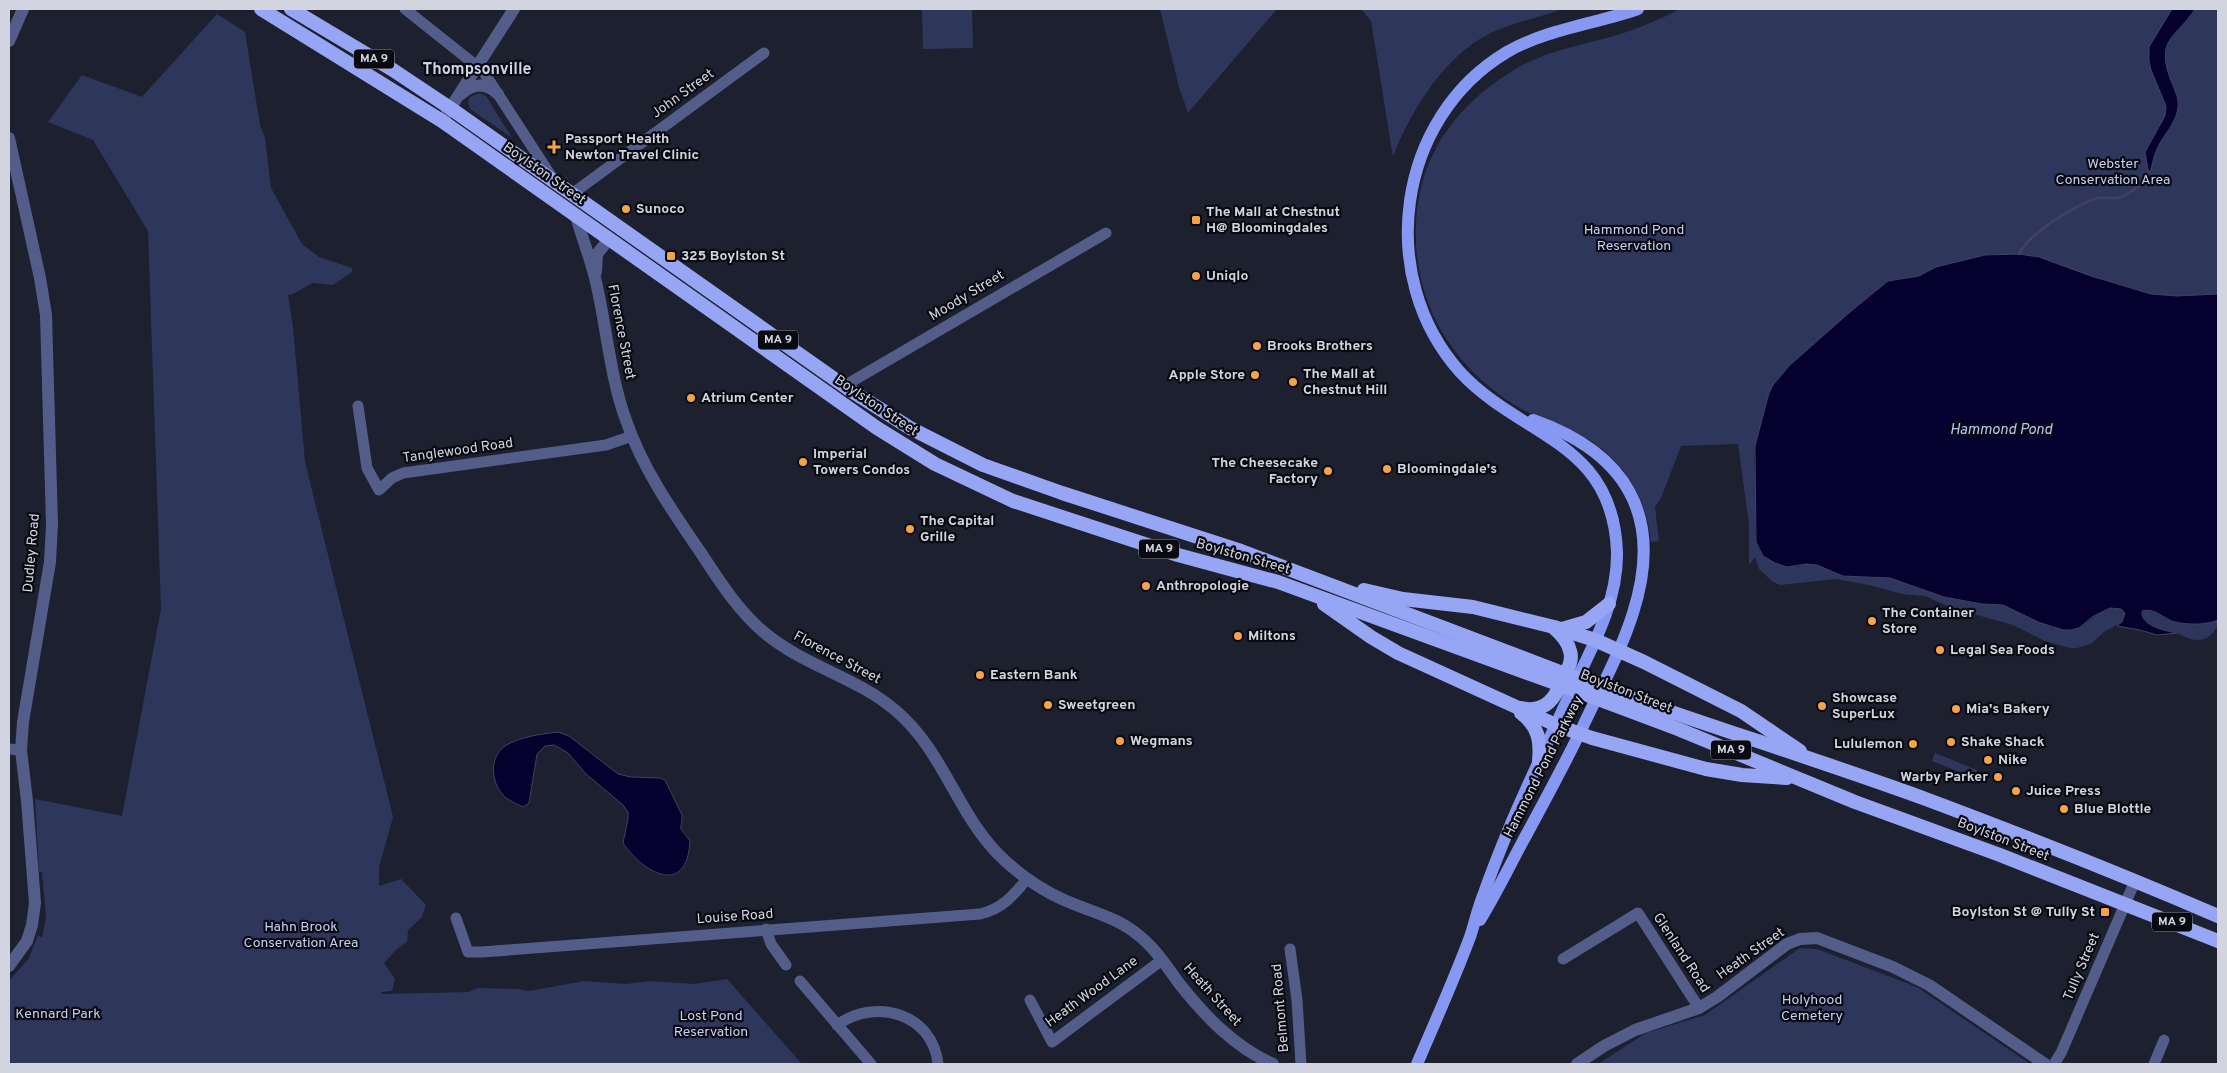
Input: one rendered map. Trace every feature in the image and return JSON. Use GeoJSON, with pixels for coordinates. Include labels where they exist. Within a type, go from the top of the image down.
{"type":"FeatureCollection","features":[{"type":"Feature","properties":{"kind":"highway","name":"Boylston Street"},"geometry":{"type":"LineString","coordinates":[[261,9],[442,121],[877,428],[918,455],[960,477],[1013,501],[1050,514],[1178,555],[1261,577],[1558,677]]}},
{"type":"Feature","properties":{"kind":"highway","name":"Boylston Street"},"geometry":{"type":"LineString","coordinates":[[290,9],[393,70],[454,103],[572,194],[844,386],[910,428],[983,465],[1310,576],[1608,696],[1801,780],[2218,941]]}},
{"type":"Feature","properties":{"kind":"highway"},"geometry":{"type":"LineString","coordinates":[[1310,576],[1391,597],[1480,608],[1595,640],[1619,650],[1741,711],[1816,761]]}},
{"type":"Feature","properties":{"kind":"highway"},"geometry":{"type":"LineString","coordinates":[[1307,592],[1389,648],[1556,725],[1580,734],[1706,769],[1742,775],[1801,780]]}},
{"type":"Feature","properties":{"kind":"highway"},"geometry":{"type":"LineString","coordinates":[[1557,628],[1586,622],[1609,604]]}},
{"type":"Feature","properties":{"kind":"highway"},"geometry":{"type":"LineString","coordinates":[[1513,706],[1536,709],[1551,702],[1557,693],[1571,656],[1566,641],[1557,628]]}},
{"type":"Feature","properties":{"kind":"highway","name":"Boylston Street"},"geometry":{"type":"LineString","coordinates":[[1608,696],[1816,761],[1985,821],[2218,916]]}},
{"type":"Feature","properties":{"kind":"highway"},"geometry":{"type":"LineString","coordinates":[[1513,706],[1528,719],[1537,732],[1540,748],[1539,761]]}},
{"type":"Feature","properties":{"kind":"main road","name":"Hammond Pond Parkway"},"geometry":{"type":"LineString","coordinates":[[1417,1064],[1471,934],[1488,881],[1539,761],[1595,640],[1609,604],[1616,569],[1616,548],[1613,522],[1602,493],[1586,468],[1564,446],[1482,393],[1454,364],[1431,330],[1418,300],[1410,268],[1407,234],[1408,205],[1416,172],[1427,141],[1442,115],[1467,85],[1497,59],[1519,46],[1543,36],[1638,9]]}},
{"type":"Feature","properties":{"kind":"main road","name":"Hammond Pond Parkway"},"geometry":{"type":"LineString","coordinates":[[1471,934],[1497,890],[1580,734],[1619,650],[1635,608],[1644,557],[1641,522],[1629,492],[1608,463],[1587,445],[1560,430],[1509,412]]}},
{"type":"Feature","properties":{"kind":"street"},"geometry":{"type":"LineString","coordinates":[[9,41],[23,9]]}},
{"type":"Feature","properties":{"kind":"street"},"geometry":{"type":"LineString","coordinates":[[406,9],[483,71],[554,180]]}},
{"type":"Feature","properties":{"kind":"street"},"geometry":{"type":"LineString","coordinates":[[442,121],[514,9]]}},
{"type":"Feature","properties":{"kind":"street","name":"John Street"},"geometry":{"type":"LineString","coordinates":[[572,194],[764,53]]}},
{"type":"Feature","properties":{"kind":"street"},"geometry":{"type":"LineString","coordinates":[[454,103],[468,88],[478,85],[487,85],[498,94]]}},
{"type":"Feature","properties":{"kind":"street","name":"Dudley Road"},"geometry":{"type":"LineString","coordinates":[[9,138],[40,278],[46,315],[52,524],[50,562],[23,722],[15,749],[27,801],[34,903],[32,925],[27,941],[9,966]]}},
{"type":"Feature","properties":{"kind":"street","name":"Florence Street"},"geometry":{"type":"LineString","coordinates":[[576,216],[596,279],[619,400],[632,436],[645,466],[664,498],[743,612],[761,630],[784,647],[867,690],[904,718],[935,756],[982,835],[1000,856],[1027,879],[1063,900],[1108,918],[1131,930],[1145,940],[1161,958]]}},
{"type":"Feature","properties":{"kind":"street","name":"Moody Street"},"geometry":{"type":"LineString","coordinates":[[844,386],[1106,233]]}},
{"type":"Feature","properties":{"kind":"street","name":"Florence Street"},"geometry":{"type":"LineString","coordinates":[[596,279],[596,256],[609,240]]}},
{"type":"Feature","properties":{"kind":"street","name":"Tanglewood Road"},"geometry":{"type":"LineString","coordinates":[[358,406],[367,468],[379,490],[392,478],[403,474],[606,445],[632,436]]}},
{"type":"Feature","properties":{"kind":"street","name":"Louise Road"},"geometry":{"type":"LineString","coordinates":[[456,918],[468,952],[980,914],[998,909],[1006,903],[1027,879]]}},
{"type":"Feature","properties":{"kind":"street","name":"Tully Street"},"geometry":{"type":"LineString","coordinates":[[2054,1064],[2061,1053],[2135,881]]}},
{"type":"Feature","properties":{"kind":"street","name":"Glenland Road"},"geometry":{"type":"LineString","coordinates":[[1563,959],[1638,913],[1699,1008]]}},
{"type":"Feature","properties":{"kind":"street"},"geometry":{"type":"LineString","coordinates":[[766,929],[771,944],[786,965]]}},
{"type":"Feature","properties":{"kind":"street","name":"Heath Street"},"geometry":{"type":"LineString","coordinates":[[1576,1064],[1634,1030],[1699,1008],[1717,997],[1787,944],[1800,939],[1817,938],[1877,960],[1929,985],[2046,1064]]}},
{"type":"Feature","properties":{"kind":"street","name":"Belmont Road"},"geometry":{"type":"LineString","coordinates":[[1290,949],[1297,1000],[1301,1064]]}},
{"type":"Feature","properties":{"kind":"street","name":"Heath Wood Lane"},"geometry":{"type":"LineString","coordinates":[[1030,1000],[1052,1042],[1161,958]]}},
{"type":"Feature","properties":{"kind":"street","name":"Heath Street"},"geometry":{"type":"LineString","coordinates":[[1161,958],[1187,994],[1225,1032],[1253,1054],[1273,1064]]}},
{"type":"Feature","properties":{"kind":"street"},"geometry":{"type":"LineString","coordinates":[[800,981],[871,1064]]}},
{"type":"Feature","properties":{"kind":"street"},"geometry":{"type":"LineString","coordinates":[[837,1025],[860,1014],[886,1012],[899,1014],[920,1026],[929,1035],[935,1046],[938,1064]]}},
{"type":"Feature","properties":{"kind":"street"},"geometry":{"type":"LineString","coordinates":[[2154,1064],[2164,1040]]}},
{"type":"Feature","properties":{"kind":"green space"},"geometry":{"type":"Polygon","coordinates":[[[922,9],[972,9],[973,48],[923,49],[922,9]]]}},
{"type":"Feature","properties":{"kind":"green space"},"geometry":{"type":"Polygon","coordinates":[[[1160,9],[1277,9],[1188,113],[1179,87],[1160,9]]]}},
{"type":"Feature","properties":{"kind":"green space"},"geometry":{"type":"Polygon","coordinates":[[[1361,9],[1563,9],[1495,31],[1471,45],[1456,57],[1418,105],[1408,122],[1393,157],[1371,21],[1361,9]]]}},
{"type":"Feature","properties":{"kind":"green space","name":"Hammond Pond Reservation"},"geometry":{"type":"Polygon","coordinates":[[[1680,9],[2218,9],[2218,294],[2177,296],[2151,294],[2091,276],[2039,257],[2008,254],[1985,255],[1936,267],[1920,276],[1888,281],[1789,366],[1773,385],[1755,446],[1754,461],[1757,491],[1755,534],[1759,550],[1797,567],[1806,563],[1817,565],[1843,576],[1890,578],[1944,597],[1982,604],[2003,605],[2053,628],[2079,628],[2101,612],[2110,608],[2122,609],[2125,613],[2122,622],[2104,632],[2091,644],[2070,648],[2045,641],[2013,625],[1952,608],[1925,596],[1902,594],[1869,585],[1836,579],[1780,585],[1773,582],[1759,569],[1755,557],[1749,565],[1749,524],[1738,444],[1681,446],[1661,498],[1655,507],[1659,541],[1651,542],[1648,524],[1636,490],[1616,462],[1589,440],[1525,411],[1493,390],[1471,370],[1452,348],[1426,297],[1419,270],[1416,241],[1417,210],[1421,188],[1427,167],[1447,131],[1475,99],[1521,66],[1560,50],[1631,30],[1656,21],[1680,9]]]}},
{"type":"Feature","properties":{"kind":"green space"},"geometry":{"type":"Polygon","coordinates":[[[217,14],[245,32],[260,125],[265,138],[271,188],[302,244],[319,257],[352,268],[352,272],[333,285],[312,283],[288,295],[293,327],[305,462],[393,817],[379,867],[379,886],[401,879],[426,905],[422,917],[408,930],[407,942],[397,949],[384,963],[395,979],[392,991],[381,992],[381,994],[469,992],[478,988],[529,991],[584,981],[626,984],[650,981],[693,984],[727,979],[802,1064],[9,1064],[9,981],[29,958],[38,935],[42,938],[46,918],[42,872],[39,872],[35,799],[122,816],[161,609],[148,231],[93,140],[48,122],[82,75],[142,97],[217,14]]]}},
{"type":"Feature","properties":{"kind":"green space"},"geometry":{"type":"Polygon","coordinates":[[[479,93],[486,96],[512,138],[470,109],[468,102],[470,97],[479,93]]]}},
{"type":"Feature","properties":{"kind":"green space"},"geometry":{"type":"Polygon","coordinates":[[[2145,610],[2155,612],[2171,621],[2180,623],[2203,624],[2218,620],[2218,626],[2206,638],[2192,639],[2150,625],[2141,614],[2145,610]]]}},
{"type":"Feature","properties":{"kind":"green space"},"geometry":{"type":"Polygon","coordinates":[[[1935,753],[1977,770],[1974,778],[1932,761],[1935,753]]]}},
{"type":"Feature","properties":{"kind":"green space","name":"Holyhood Cemetery"},"geometry":{"type":"Polygon","coordinates":[[[1800,948],[1817,949],[1917,987],[2030,1064],[1598,1064],[1646,1033],[1705,1015],[1800,948]]]}},
{"type":"Feature","properties":{"kind":"water"},"geometry":{"type":"Polygon","coordinates":[[[2172,9],[2195,9],[2167,45],[2165,53],[2166,63],[2178,101],[2178,108],[2174,120],[2157,149],[2149,175],[2145,152],[2165,116],[2166,106],[2151,70],[2149,47],[2172,9]]]}},
{"type":"Feature","properties":{"kind":"water","name":"Hammond Pond"},"geometry":{"type":"Polygon","coordinates":[[[2019,254],[2039,257],[2091,276],[2151,294],[2177,296],[2218,294],[2218,620],[2203,624],[2186,624],[2171,621],[2151,611],[2142,611],[2142,616],[2149,624],[2177,633],[2157,635],[2117,626],[2122,622],[2125,613],[2121,609],[2110,608],[2092,617],[2079,628],[2063,630],[2038,622],[2003,605],[1982,604],[1944,597],[1890,578],[1843,576],[1817,565],[1806,564],[1787,567],[1763,556],[1756,542],[1755,446],[1769,393],[1773,385],[1789,366],[1888,281],[1919,276],[1936,267],[1985,255],[2019,254]]]}},
{"type":"Feature","properties":{"kind":"water"},"geometry":{"type":"Polygon","coordinates":[[[558,732],[569,736],[618,774],[665,780],[682,815],[681,830],[690,841],[687,858],[681,869],[673,874],[663,875],[642,864],[623,843],[628,812],[623,805],[586,774],[568,753],[554,745],[545,746],[537,754],[529,803],[523,807],[503,795],[494,777],[494,763],[500,751],[505,746],[523,738],[558,732]]]}},
{"type":"Feature","properties":{"kind":"waterway"},"geometry":{"type":"LineString","coordinates":[[2019,254],[2024,246],[2041,230],[2074,208],[2094,199],[2117,198],[2126,195],[2136,188],[2149,172]]}},
{"type":"Feature","properties":{"kind":"place","name":"Passport Health Newton Travel Clinic"},"geometry":{"type":"Point","coordinates":[554,147]}},
{"type":"Feature","properties":{"kind":"place","name":"Sunoco"},"geometry":{"type":"Point","coordinates":[626,209]}},
{"type":"Feature","properties":{"kind":"place","name":"The Mall at Chestnut H@ Bloomingdales"},"geometry":{"type":"Point","coordinates":[1196,220]}},
{"type":"Feature","properties":{"kind":"place","name":"325 Boylston St"},"geometry":{"type":"Point","coordinates":[671,256]}},
{"type":"Feature","properties":{"kind":"place","name":"Uniqlo"},"geometry":{"type":"Point","coordinates":[1196,276]}},
{"type":"Feature","properties":{"kind":"place","name":"Brooks Brothers"},"geometry":{"type":"Point","coordinates":[1257,346]}},
{"type":"Feature","properties":{"kind":"place","name":"Apple Store"},"geometry":{"type":"Point","coordinates":[1255,375]}},
{"type":"Feature","properties":{"kind":"place","name":"The Mall at Chestnut Hill"},"geometry":{"type":"Point","coordinates":[1293,382]}},
{"type":"Feature","properties":{"kind":"place","name":"Atrium Center"},"geometry":{"type":"Point","coordinates":[691,398]}},
{"type":"Feature","properties":{"kind":"place","name":"Imperial Towers Condos"},"geometry":{"type":"Point","coordinates":[803,462]}},
{"type":"Feature","properties":{"kind":"place","name":"Bloomingdale's"},"geometry":{"type":"Point","coordinates":[1387,469]}},
{"type":"Feature","properties":{"kind":"place","name":"The Cheesecake Factory"},"geometry":{"type":"Point","coordinates":[1328,471]}},
{"type":"Feature","properties":{"kind":"place","name":"The Capital Grille"},"geometry":{"type":"Point","coordinates":[910,529]}},
{"type":"Feature","properties":{"kind":"place","name":"Anthropologie"},"geometry":{"type":"Point","coordinates":[1146,586]}},
{"type":"Feature","properties":{"kind":"place","name":"The Container Store"},"geometry":{"type":"Point","coordinates":[1872,621]}},
{"type":"Feature","properties":{"kind":"place","name":"Miltons"},"geometry":{"type":"Point","coordinates":[1238,636]}},
{"type":"Feature","properties":{"kind":"place","name":"Legal Sea Foods"},"geometry":{"type":"Point","coordinates":[1940,650]}},
{"type":"Feature","properties":{"kind":"place","name":"Eastern Bank"},"geometry":{"type":"Point","coordinates":[980,675]}},
{"type":"Feature","properties":{"kind":"place","name":"Sweetgreen"},"geometry":{"type":"Point","coordinates":[1048,705]}},
{"type":"Feature","properties":{"kind":"place","name":"Showcase SuperLux"},"geometry":{"type":"Point","coordinates":[1822,706]}},
{"type":"Feature","properties":{"kind":"place","name":"Mia's Bakery"},"geometry":{"type":"Point","coordinates":[1956,709]}},
{"type":"Feature","properties":{"kind":"place","name":"Wegmans"},"geometry":{"type":"Point","coordinates":[1120,741]}},
{"type":"Feature","properties":{"kind":"place","name":"Shake Shack"},"geometry":{"type":"Point","coordinates":[1951,742]}},
{"type":"Feature","properties":{"kind":"place","name":"Lululemon"},"geometry":{"type":"Point","coordinates":[1913,744]}},
{"type":"Feature","properties":{"kind":"place","name":"Nike"},"geometry":{"type":"Point","coordinates":[1988,760]}},
{"type":"Feature","properties":{"kind":"place","name":"Warby Parker"},"geometry":{"type":"Point","coordinates":[1998,777]}},
{"type":"Feature","properties":{"kind":"place","name":"Juice Press"},"geometry":{"type":"Point","coordinates":[2016,791]}},
{"type":"Feature","properties":{"kind":"place","name":"Blue Blottle"},"geometry":{"type":"Point","coordinates":[2064,809]}},
{"type":"Feature","properties":{"kind":"place","name":"Boylston St @ Tully St"},"geometry":{"type":"Point","coordinates":[2105,912]}},
{"type":"Feature","properties":{"kind":"district","name":"Thompsonville"},"geometry":{"type":"Point","coordinates":[477,70]}},
{"type":"Feature","properties":{"kind":"park label","name":"Webster Conservation Area"},"geometry":{"type":"Point","coordinates":[2113,172]}},
{"type":"Feature","properties":{"kind":"park label","name":"Hahn Brook Conservation Area"},"geometry":{"type":"Point","coordinates":[301,936]}},
{"type":"Feature","properties":{"kind":"park label","name":"Kennard Park"},"geometry":{"type":"Point","coordinates":[58,1014]}},
{"type":"Feature","properties":{"kind":"park label","name":"Lost Pond Reservation"},"geometry":{"type":"Point","coordinates":[711,1024]}}]}
